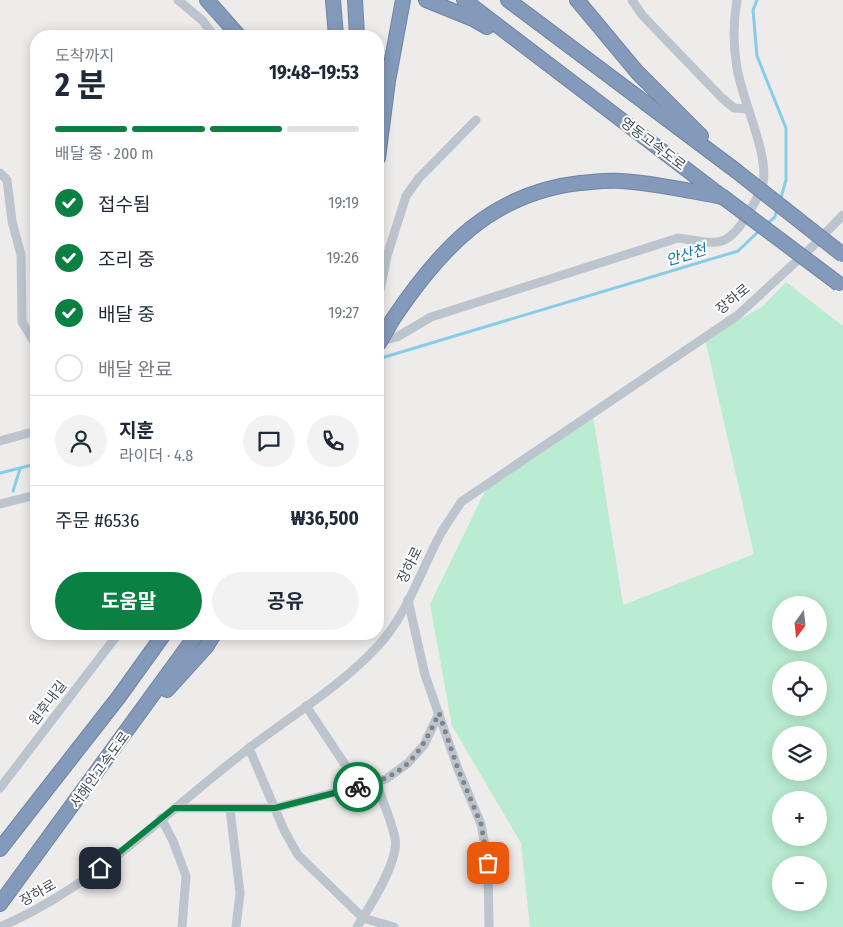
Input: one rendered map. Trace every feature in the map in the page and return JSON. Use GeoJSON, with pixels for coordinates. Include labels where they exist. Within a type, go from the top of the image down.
{"type":"FeatureCollection","features":[{"type":"Feature","properties":{"kind":"highway"},"geometry":{"type":"LineString","coordinates":[[207,0],[234,30]]}},
{"type":"Feature","properties":{"kind":"highway"},"geometry":{"type":"LineString","coordinates":[[333,0],[336,30]]}},
{"type":"Feature","properties":{"kind":"highway"},"geometry":{"type":"LineString","coordinates":[[354,0],[356,30]]}},
{"type":"Feature","properties":{"kind":"highway"},"geometry":{"type":"LineString","coordinates":[[384,112],[403,0]]}},
{"type":"Feature","properties":{"kind":"highway"},"geometry":{"type":"LineString","coordinates":[[426,0],[473,19],[532,53]]}},
{"type":"Feature","properties":{"kind":"highway","name":"영동고속도로"},"geometry":{"type":"LineString","coordinates":[[464,0],[841,285]]}},
{"type":"Feature","properties":{"kind":"highway","name":"영동고속도로"},"geometry":{"type":"LineString","coordinates":[[508,0],[735,170],[843,255]]}},
{"type":"Feature","properties":{"kind":"highway"},"geometry":{"type":"LineString","coordinates":[[577,0],[637,72],[735,170]]}},
{"type":"Feature","properties":{"kind":"highway"},"geometry":{"type":"LineString","coordinates":[[384,334],[430,268],[468,230],[514,200],[569,184],[620,180],[723,197]]}},
{"type":"Feature","properties":{"kind":"highway","name":"서해안고속도로"},"geometry":{"type":"LineString","coordinates":[[0,849],[118,698],[160,640]]}},
{"type":"Feature","properties":{"kind":"highway","name":"서해안고속도로"},"geometry":{"type":"LineString","coordinates":[[0,904],[126,735],[193,640]]}},
{"type":"Feature","properties":{"kind":"highway"},"geometry":{"type":"LineString","coordinates":[[126,735],[210,640]]}},
{"type":"Feature","properties":{"kind":"street"},"geometry":{"type":"LineString","coordinates":[[178,0],[209,30]]}},
{"type":"Feature","properties":{"kind":"street"},"geometry":{"type":"LineString","coordinates":[[632,0],[642,15],[722,98],[734,108],[747,109]]}},
{"type":"Feature","properties":{"kind":"street"},"geometry":{"type":"LineString","coordinates":[[384,341],[410,331],[431,317],[678,238],[708,244],[720,242],[732,236],[757,199],[763,182],[763,158],[736,67],[733,37],[737,0]]}},
{"type":"Feature","properties":{"kind":"street"},"geometry":{"type":"LineString","coordinates":[[384,271],[406,196],[420,178],[476,120]]}},
{"type":"Feature","properties":{"kind":"street"},"geometry":{"type":"LineString","coordinates":[[0,173],[7,180],[12,221],[21,255],[22,322],[30,335]]}},
{"type":"Feature","properties":{"kind":"street","name":"장하로"},"geometry":{"type":"LineString","coordinates":[[384,639],[393,628],[440,535],[461,502],[738,315],[811,248],[843,215]]}},
{"type":"Feature","properties":{"kind":"street"},"geometry":{"type":"LineString","coordinates":[[0,441],[30,433]]}},
{"type":"Feature","properties":{"kind":"street"},"geometry":{"type":"LineString","coordinates":[[0,504],[30,496]]}},
{"type":"Feature","properties":{"kind":"street"},"geometry":{"type":"LineString","coordinates":[[408,600],[425,675],[458,769],[481,824],[488,863],[489,927]]}},
{"type":"Feature","properties":{"kind":"street","name":"원후내길"},"geometry":{"type":"LineString","coordinates":[[0,788],[113,640]]}},
{"type":"Feature","properties":{"kind":"street","name":"장하로"},"geometry":{"type":"LineString","coordinates":[[0,927],[25,916],[85,880],[249,748],[351,672],[383,640]]}},
{"type":"Feature","properties":{"kind":"street"},"geometry":{"type":"LineString","coordinates":[[306,706],[360,787]]}},
{"type":"Feature","properties":{"kind":"street"},"geometry":{"type":"LineString","coordinates":[[174,808],[203,806],[230,809],[275,808],[386,779],[408,764],[424,745],[439,713]]}},
{"type":"Feature","properties":{"kind":"street"},"geometry":{"type":"LineString","coordinates":[[249,748],[284,830],[298,854],[363,918],[394,927]]}},
{"type":"Feature","properties":{"kind":"street"},"geometry":{"type":"LineString","coordinates":[[357,927],[376,896],[389,868],[396,840],[376,782]]}},
{"type":"Feature","properties":{"kind":"street"},"geometry":{"type":"LineString","coordinates":[[230,809],[240,893],[236,927]]}},
{"type":"Feature","properties":{"kind":"street"},"geometry":{"type":"LineString","coordinates":[[162,818],[186,876],[182,927]]}},
{"type":"Feature","properties":{"kind":"street"},"geometry":{"type":"LineString","coordinates":[[19,927],[25,916]]}},
{"type":"Feature","properties":{"kind":"green space"},"geometry":{"type":"Polygon","coordinates":[[[786,282],[843,326],[843,927],[530,927],[521,843],[452,726],[430,604],[489,483],[592,409],[623,605],[754,554],[705,339],[763,306],[786,282]]]}},
{"type":"Feature","properties":{"kind":"waterway","name":"안산천"},"geometry":{"type":"LineString","coordinates":[[757,0],[753,10],[757,56],[786,128],[786,180],[780,201]]}},
{"type":"Feature","properties":{"kind":"waterway","name":"안산천"},"geometry":{"type":"LineString","coordinates":[[767,224],[775,217],[777,209]]}},
{"type":"Feature","properties":{"kind":"waterway","name":"안산천"},"geometry":{"type":"LineString","coordinates":[[384,357],[738,251],[760,230]]}},
{"type":"Feature","properties":{"kind":"waterway","name":"안산천"},"geometry":{"type":"LineString","coordinates":[[0,473],[30,466]]}},
{"type":"Feature","properties":{"kind":"waterway"},"geometry":{"type":"LineString","coordinates":[[13,491],[20,469]]}},
{"type":"Feature","properties":{"kind":"way so far"},"geometry":{"type":"LineString","coordinates":[[358,787],[386,779],[408,764],[424,745],[439,713],[458,769],[481,824],[488,863]]}},
{"type":"Feature","properties":{"kind":"route"},"geometry":{"type":"LineString","coordinates":[[100,868],[174,808],[203,806],[230,809],[275,808],[358,787]]}}]}
